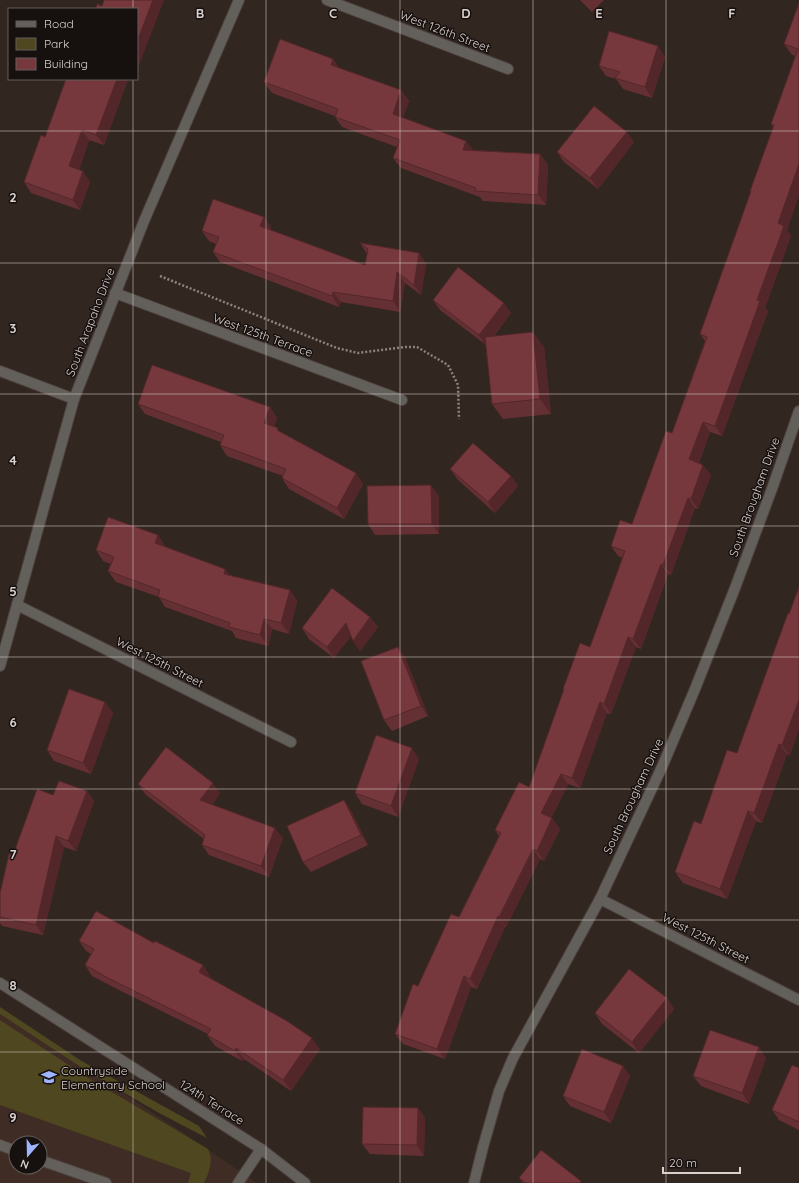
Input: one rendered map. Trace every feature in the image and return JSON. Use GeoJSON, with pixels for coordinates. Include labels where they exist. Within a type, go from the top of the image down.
{"type":"FeatureCollection","features":[{"type":"Feature","properties":{"kind":"street","name":"South Arapaho Drive"},"geometry":{"type":"LineString","coordinates":[[0,666],[74,399],[144,220],[239,0]]}},
{"type":"Feature","properties":{"kind":"street","name":"West 126th Street"},"geometry":{"type":"LineString","coordinates":[[328,0],[508,69]]}},
{"type":"Feature","properties":{"kind":"street","name":"West 125th Terrace"},"geometry":{"type":"LineString","coordinates":[[115,293],[402,400]]}},
{"type":"Feature","properties":{"kind":"street"},"geometry":{"type":"LineString","coordinates":[[0,371],[74,399]]}},
{"type":"Feature","properties":{"kind":"street","name":"South Brougham Drive"},"geometry":{"type":"LineString","coordinates":[[474,1183],[499,1091],[512,1058],[600,899],[662,767],[735,588],[799,411]]}},
{"type":"Feature","properties":{"kind":"street","name":"West 125th Street"},"geometry":{"type":"LineString","coordinates":[[17,605],[291,742]]}},
{"type":"Feature","properties":{"kind":"street","name":"West 125th Street"},"geometry":{"type":"LineString","coordinates":[[600,899],[799,1000]]}},
{"type":"Feature","properties":{"kind":"street","name":"124th Terrace"},"geometry":{"type":"LineString","coordinates":[[0,983],[261,1149],[305,1183]]}},
{"type":"Feature","properties":{"kind":"street"},"geometry":{"type":"LineString","coordinates":[[238,1183],[261,1149]]}},
{"type":"Feature","properties":{"kind":"street"},"geometry":{"type":"LineString","coordinates":[[48,1163],[106,1183]]}},
{"type":"Feature","properties":{"kind":"path"},"geometry":{"type":"LineString","coordinates":[[160,276],[337,348],[358,353],[417,347],[448,365],[458,385],[459,419]]}},
{"type":"Feature","properties":{"kind":"shaded area","name":"Countryside Elementary School"},"geometry":{"type":"Polygon","coordinates":[[[0,1011],[210,1151],[257,1183],[0,1183],[0,1011]]]}},
{"type":"Feature","properties":{"kind":"green space"},"geometry":{"type":"Polygon","coordinates":[[[0,1007],[80,1060],[199,1126],[207,1138],[159,1113],[90,1073],[0,1014],[0,1007]]]}},
{"type":"Feature","properties":{"kind":"green space"},"geometry":{"type":"Polygon","coordinates":[[[0,1020],[90,1079],[208,1149],[211,1162],[204,1183],[188,1183],[191,1173],[0,1105],[0,1020]]]}},
{"type":"Feature","properties":{"kind":"building"},"geometry":{"type":"Polygon","coordinates":[[[104,0],[153,0],[138,39],[138,8],[96,8],[97,4],[102,6],[104,0]]]}},
{"type":"Feature","properties":{"kind":"building"},"geometry":{"type":"Polygon","coordinates":[[[799,3],[799,164],[778,223],[784,226],[757,300],[760,301],[715,426],[703,422],[689,459],[703,465],[691,499],[688,498],[633,639],[628,637],[604,704],[600,702],[572,778],[561,774],[541,813],[552,818],[537,851],[533,849],[499,917],[498,916],[470,979],[464,976],[437,1049],[395,1034],[413,984],[418,986],[451,914],[459,917],[501,833],[495,830],[519,782],[529,787],[580,643],[590,647],[625,551],[611,546],[620,520],[632,524],[666,431],[672,433],[707,337],[700,334],[774,125],[771,124],[798,49],[784,44],[799,3]]]}},
{"type":"Feature","properties":{"kind":"building"},"geometry":{"type":"Polygon","coordinates":[[[609,31],[658,46],[645,87],[615,78],[620,72],[599,66],[609,31]]]}},
{"type":"Feature","properties":{"kind":"building"},"geometry":{"type":"Polygon","coordinates":[[[280,39],[333,59],[331,65],[401,90],[393,114],[466,141],[463,150],[540,154],[538,195],[475,191],[476,188],[393,158],[400,140],[335,117],[338,109],[264,82],[280,39]]]}},
{"type":"Feature","properties":{"kind":"building"},"geometry":{"type":"Polygon","coordinates":[[[66,80],[117,80],[96,135],[82,130],[69,166],[83,171],[73,200],[24,182],[41,135],[45,137],[66,80]]]}},
{"type":"Feature","properties":{"kind":"building"},"geometry":{"type":"Polygon","coordinates":[[[594,106],[627,132],[590,178],[557,152],[594,106]]]}},
{"type":"Feature","properties":{"kind":"building"},"geometry":{"type":"Polygon","coordinates":[[[213,199],[264,217],[260,226],[365,265],[368,249],[360,243],[419,253],[414,285],[397,272],[393,301],[333,292],[332,296],[213,252],[219,237],[202,231],[213,199]]]}},
{"type":"Feature","properties":{"kind":"building"},"geometry":{"type":"Polygon","coordinates":[[[458,267],[504,303],[479,335],[433,300],[458,267]]]}},
{"type":"Feature","properties":{"kind":"building"},"geometry":{"type":"Polygon","coordinates":[[[533,332],[540,399],[492,404],[485,337],[533,332]]]}},
{"type":"Feature","properties":{"kind":"building"},"geometry":{"type":"Polygon","coordinates":[[[152,365],[270,407],[264,423],[278,428],[277,430],[356,473],[337,508],[282,478],[286,469],[220,445],[224,435],[138,404],[152,365]]]}},
{"type":"Feature","properties":{"kind":"building"},"geometry":{"type":"Polygon","coordinates":[[[473,443],[511,476],[488,502],[450,469],[473,443]]]}},
{"type":"Feature","properties":{"kind":"building"},"geometry":{"type":"Polygon","coordinates":[[[431,485],[432,524],[368,524],[367,486],[431,485]]]}},
{"type":"Feature","properties":{"kind":"building"},"geometry":{"type":"Polygon","coordinates":[[[108,517],[158,535],[155,543],[225,569],[224,574],[290,590],[281,623],[264,619],[260,635],[229,627],[230,623],[158,597],[160,590],[108,571],[114,557],[96,550],[108,517]]]}},
{"type":"Feature","properties":{"kind":"building"},"geometry":{"type":"Polygon","coordinates":[[[799,587],[799,700],[782,745],[779,744],[754,813],[748,811],[720,889],[675,872],[694,821],[701,824],[727,750],[737,753],[788,613],[789,614],[799,587]]]}},
{"type":"Feature","properties":{"kind":"building"},"geometry":{"type":"Polygon","coordinates":[[[332,588],[370,617],[353,641],[346,623],[327,647],[302,628],[332,588]]]}},
{"type":"Feature","properties":{"kind":"building"},"geometry":{"type":"Polygon","coordinates":[[[398,647],[421,706],[384,720],[361,661],[398,647]]]}},
{"type":"Feature","properties":{"kind":"building"},"geometry":{"type":"Polygon","coordinates":[[[69,689],[105,702],[83,763],[47,750],[69,689]]]}},
{"type":"Feature","properties":{"kind":"building"},"geometry":{"type":"Polygon","coordinates":[[[376,735],[412,748],[391,806],[355,793],[376,735]]]}},
{"type":"Feature","properties":{"kind":"building"},"geometry":{"type":"Polygon","coordinates":[[[166,747],[213,783],[200,800],[275,828],[261,866],[202,845],[205,835],[138,784],[166,747]]]}},
{"type":"Feature","properties":{"kind":"building"},"geometry":{"type":"Polygon","coordinates":[[[59,781],[87,791],[68,841],[56,836],[36,925],[0,917],[0,893],[9,854],[13,855],[37,789],[53,795],[59,781]]]}},
{"type":"Feature","properties":{"kind":"building"},"geometry":{"type":"Polygon","coordinates":[[[344,800],[361,835],[303,862],[287,826],[344,800]]]}},
{"type":"Feature","properties":{"kind":"building"},"geometry":{"type":"Polygon","coordinates":[[[96,911],[154,943],[155,941],[203,965],[199,972],[287,1021],[312,1038],[283,1080],[236,1048],[235,1051],[207,1035],[211,1029],[85,965],[94,949],[79,941],[96,911]]]}},
{"type":"Feature","properties":{"kind":"building"},"geometry":{"type":"Polygon","coordinates":[[[629,969],[667,998],[632,1042],[595,1013],[629,969]]]}},
{"type":"Feature","properties":{"kind":"building"},"geometry":{"type":"Polygon","coordinates":[[[710,1030],[759,1047],[742,1093],[693,1076],[710,1030]]]}},
{"type":"Feature","properties":{"kind":"building"},"geometry":{"type":"Polygon","coordinates":[[[582,1049],[623,1066],[604,1112],[563,1096],[582,1049]]]}},
{"type":"Feature","properties":{"kind":"building"},"geometry":{"type":"Polygon","coordinates":[[[792,1065],[799,1068],[799,1122],[772,1110],[792,1065]]]}},
{"type":"Feature","properties":{"kind":"building"},"geometry":{"type":"Polygon","coordinates":[[[363,1107],[418,1108],[417,1145],[362,1144],[363,1107]]]}},
{"type":"Feature","properties":{"kind":"building"},"geometry":{"type":"Polygon","coordinates":[[[541,1150],[581,1181],[580,1183],[526,1183],[519,1178],[541,1150]]]}},
{"type":"Feature","properties":{"kind":"place","name":"Countryside Elementary School"},"geometry":{"type":"Point","coordinates":[49,1077]}}]}
